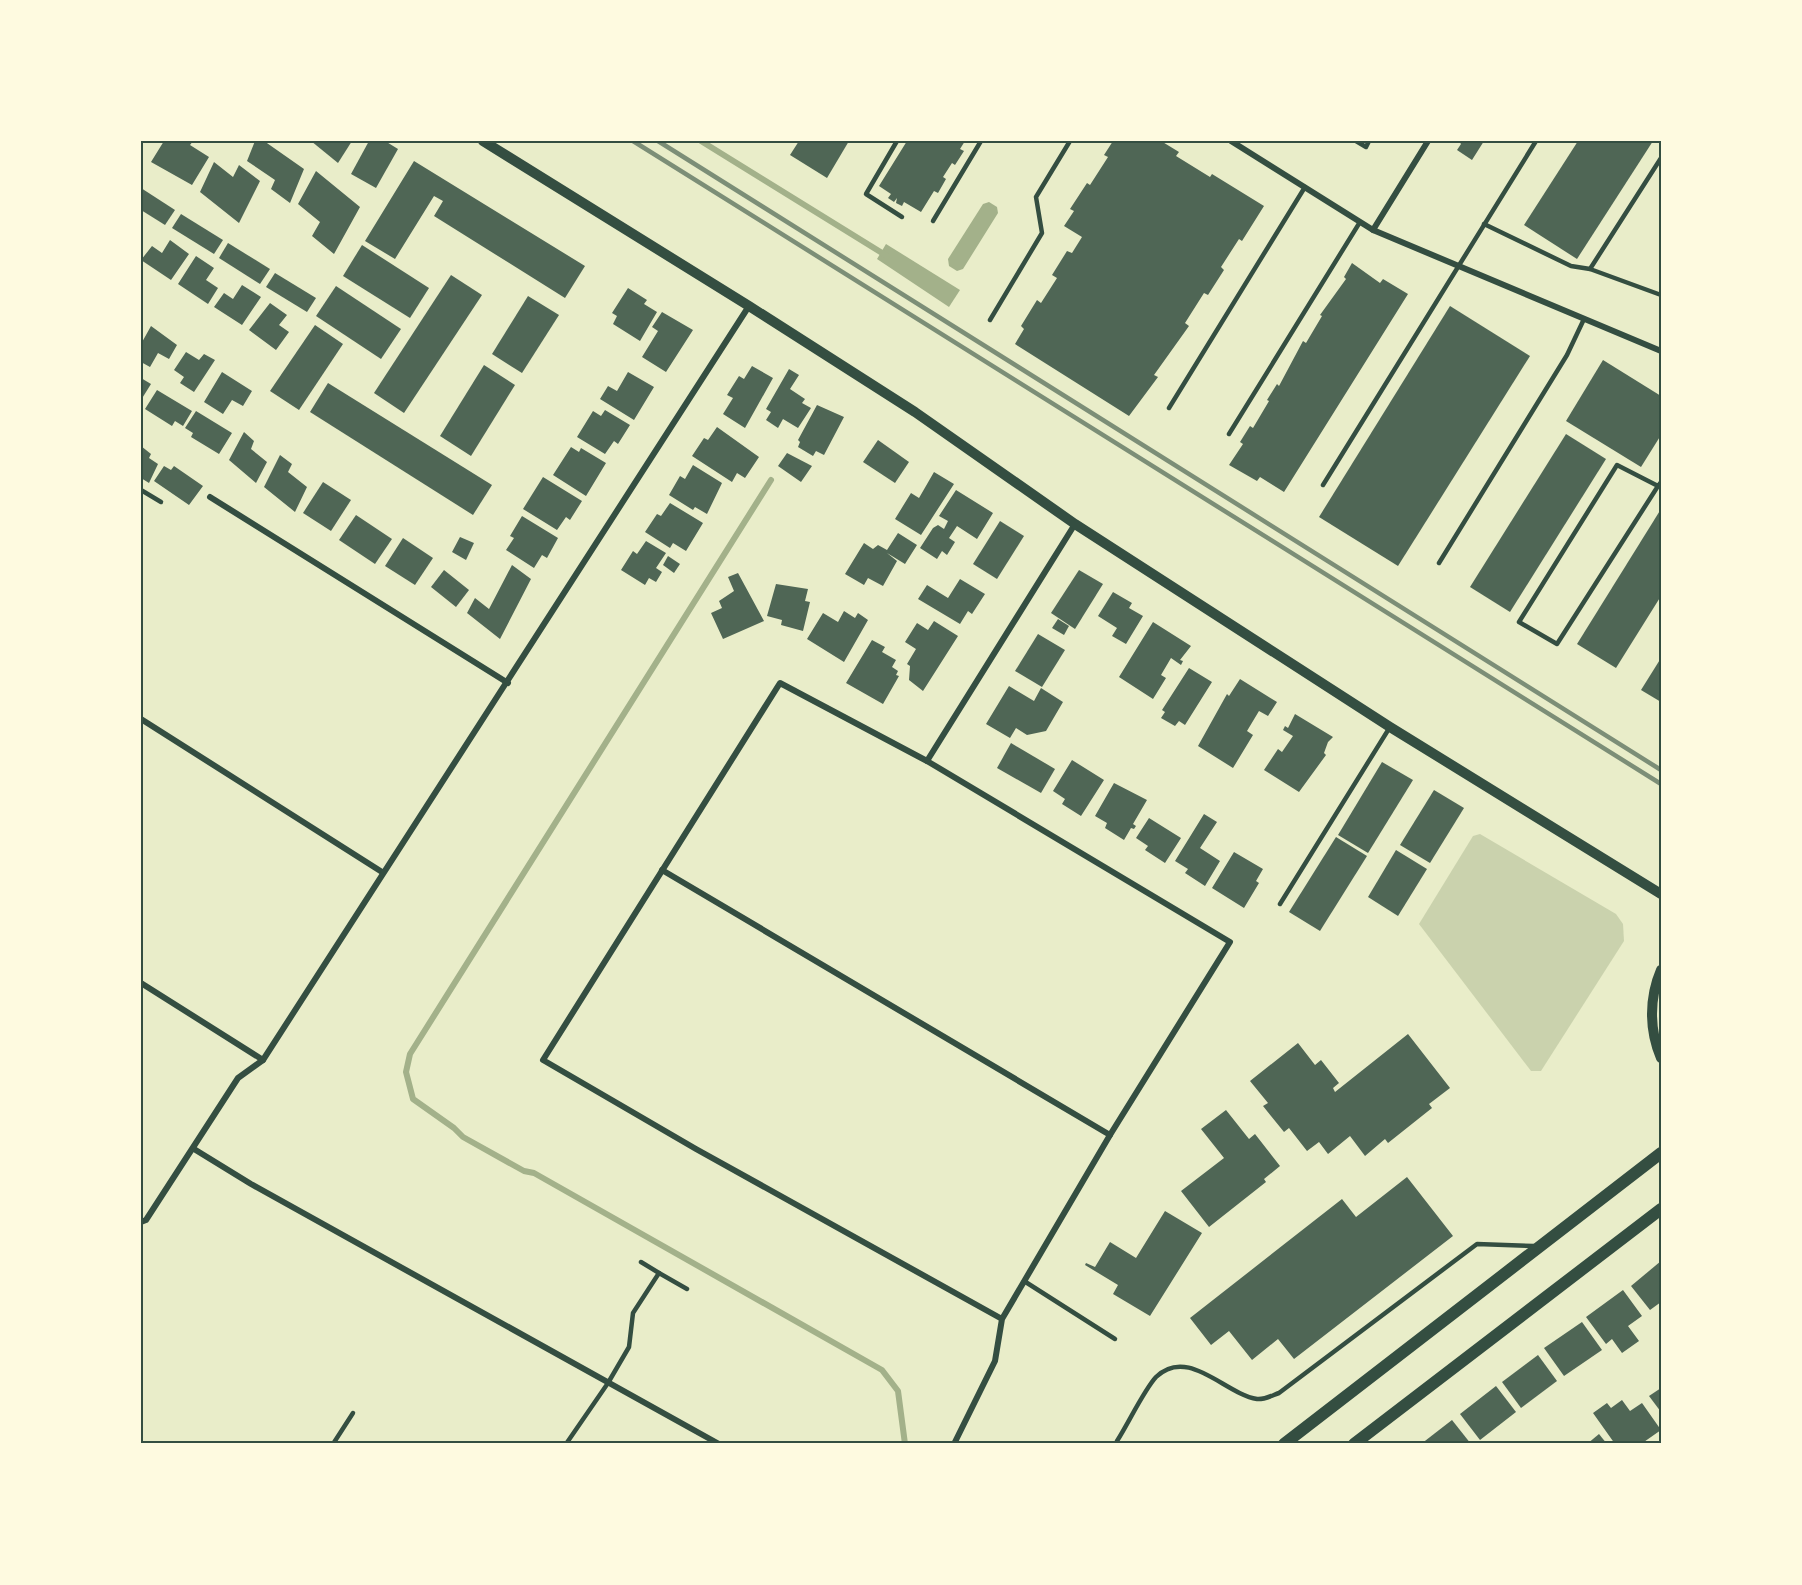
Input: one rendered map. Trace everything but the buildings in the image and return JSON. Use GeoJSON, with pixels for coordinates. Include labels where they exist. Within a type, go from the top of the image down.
{"type":"FeatureCollection","features":[{"type":"Feature","properties":{"kind":"main road"},"geometry":{"type":"LineString","coordinates":[[1284,1444],[1661,1153]]}},
{"type":"Feature","properties":{"kind":"main road"},"geometry":{"type":"LineString","coordinates":[[1353,1444],[1661,1209]]}},
{"type":"Feature","properties":{"kind":"street"},"geometry":{"type":"LineString","coordinates":[[483,141],[915,412],[1076,524],[1390,727],[1661,894]]}},
{"type":"Feature","properties":{"kind":"street"},"geometry":{"type":"LineString","coordinates":[[1231,141],[1373,230],[1661,351]]}},
{"type":"Feature","properties":{"kind":"street"},"geometry":{"type":"LineString","coordinates":[[1373,230],[1428,141]]}},
{"type":"Feature","properties":{"kind":"street"},"geometry":{"type":"LineString","coordinates":[[144,1221],[194,1149],[238,1078],[263,1060],[382,872],[508,683],[749,306]]}},
{"type":"Feature","properties":{"kind":"street"},"geometry":{"type":"LineString","coordinates":[[210,497],[508,683]]}},
{"type":"Feature","properties":{"kind":"street"},"geometry":{"type":"LineString","coordinates":[[927,761],[1076,524]]}},
{"type":"Feature","properties":{"kind":"street"},"geometry":{"type":"LineString","coordinates":[[954,1444],[995,1361],[1002,1318],[1110,1135],[1230,942],[927,761],[780,683],[543,1060],[696,1149],[1002,1318]]}},
{"type":"Feature","properties":{"kind":"street"},"geometry":{"type":"LineString","coordinates":[[141,719],[382,872]]}},
{"type":"Feature","properties":{"kind":"street"},"geometry":{"type":"LineString","coordinates":[[662,870],[1110,1135]]}},
{"type":"Feature","properties":{"kind":"street"},"geometry":{"type":"LineString","coordinates":[[1661,970],[1652,1005],[1652,1024],[1661,1058]]}},
{"type":"Feature","properties":{"kind":"street"},"geometry":{"type":"LineString","coordinates":[[141,983],[263,1060]]}},
{"type":"Feature","properties":{"kind":"street"},"geometry":{"type":"LineString","coordinates":[[194,1149],[251,1184],[719,1444]]}},
{"type":"Feature","properties":{"kind":"lane"},"geometry":{"type":"LineString","coordinates":[[897,141],[866,194],[902,217]]}},
{"type":"Feature","properties":{"kind":"lane"},"geometry":{"type":"LineString","coordinates":[[933,221],[981,141]]}},
{"type":"Feature","properties":{"kind":"lane"},"geometry":{"type":"LineString","coordinates":[[990,320],[1042,233],[1036,197],[1070,141]]}},
{"type":"Feature","properties":{"kind":"lane"},"geometry":{"type":"LineString","coordinates":[[1356,141],[1366,147],[1369,141]]}},
{"type":"Feature","properties":{"kind":"lane"},"geometry":{"type":"LineString","coordinates":[[1323,485],[1536,141]]}},
{"type":"Feature","properties":{"kind":"lane"},"geometry":{"type":"LineString","coordinates":[[1590,269],[1661,158]]}},
{"type":"Feature","properties":{"kind":"lane"},"geometry":{"type":"LineString","coordinates":[[1169,408],[1305,187]]}},
{"type":"Feature","properties":{"kind":"lane"},"geometry":{"type":"LineString","coordinates":[[1229,434],[1360,222]]}},
{"type":"Feature","properties":{"kind":"lane"},"geometry":{"type":"LineString","coordinates":[[1484,224],[1571,266],[1590,269],[1661,296]]}},
{"type":"Feature","properties":{"kind":"lane"},"geometry":{"type":"LineString","coordinates":[[1439,563],[1567,356],[1584,319]]}},
{"type":"Feature","properties":{"kind":"lane"},"geometry":{"type":"LineString","coordinates":[[1617,465],[1660,484],[1557,644],[1519,622],[1617,465]]}},
{"type":"Feature","properties":{"kind":"lane"},"geometry":{"type":"LineString","coordinates":[[141,490],[161,502]]}},
{"type":"Feature","properties":{"kind":"lane"},"geometry":{"type":"LineString","coordinates":[[1280,904],[1390,727]]}},
{"type":"Feature","properties":{"kind":"lane"},"geometry":{"type":"LineString","coordinates":[[1118,1444],[1156,1377],[1174,1367],[1197,1369],[1243,1394],[1260,1400],[1279,1393],[1477,1244],[1540,1246]]}},
{"type":"Feature","properties":{"kind":"lane"},"geometry":{"type":"LineString","coordinates":[[641,1262],[687,1289]]}},
{"type":"Feature","properties":{"kind":"lane"},"geometry":{"type":"LineString","coordinates":[[566,1444],[608,1383],[629,1347],[633,1313],[659,1273]]}},
{"type":"Feature","properties":{"kind":"lane"},"geometry":{"type":"LineString","coordinates":[[1024,1281],[1115,1339]]}},
{"type":"Feature","properties":{"kind":"lane"},"geometry":{"type":"LineString","coordinates":[[333,1444],[353,1413]]}},
{"type":"Feature","properties":{"kind":"shaded area"},"geometry":{"type":"Polygon","coordinates":[[[989,202],[997,207],[998,213],[963,269],[957,271],[949,266],[948,259],[983,204],[989,202]]]}},
{"type":"Feature","properties":{"kind":"shaded area"},"geometry":{"type":"Polygon","coordinates":[[[886,244],[960,290],[949,307],[877,259],[886,244]]]}},
{"type":"Feature","properties":{"kind":"shaded area"},"geometry":{"type":"Polygon","coordinates":[[[1480,834],[1616,914],[1623,924],[1624,941],[1541,1071],[1531,1071],[1419,924],[1473,836],[1480,834]]]}},
{"type":"Feature","properties":{"kind":"waterway"},"geometry":{"type":"LineString","coordinates":[[701,141],[887,256]]}},
{"type":"Feature","properties":{"kind":"waterway"},"geometry":{"type":"LineString","coordinates":[[771,480],[410,1054],[406,1072],[413,1099],[463,1137],[524,1171],[534,1173],[882,1370],[898,1391],[905,1444]]}},
{"type":"Feature","properties":{"kind":"railway"},"geometry":{"type":"LineString","coordinates":[[633,141],[1661,784]]}},
{"type":"Feature","properties":{"kind":"railway"},"geometry":{"type":"LineString","coordinates":[[658,141],[1661,770]]}}]}
